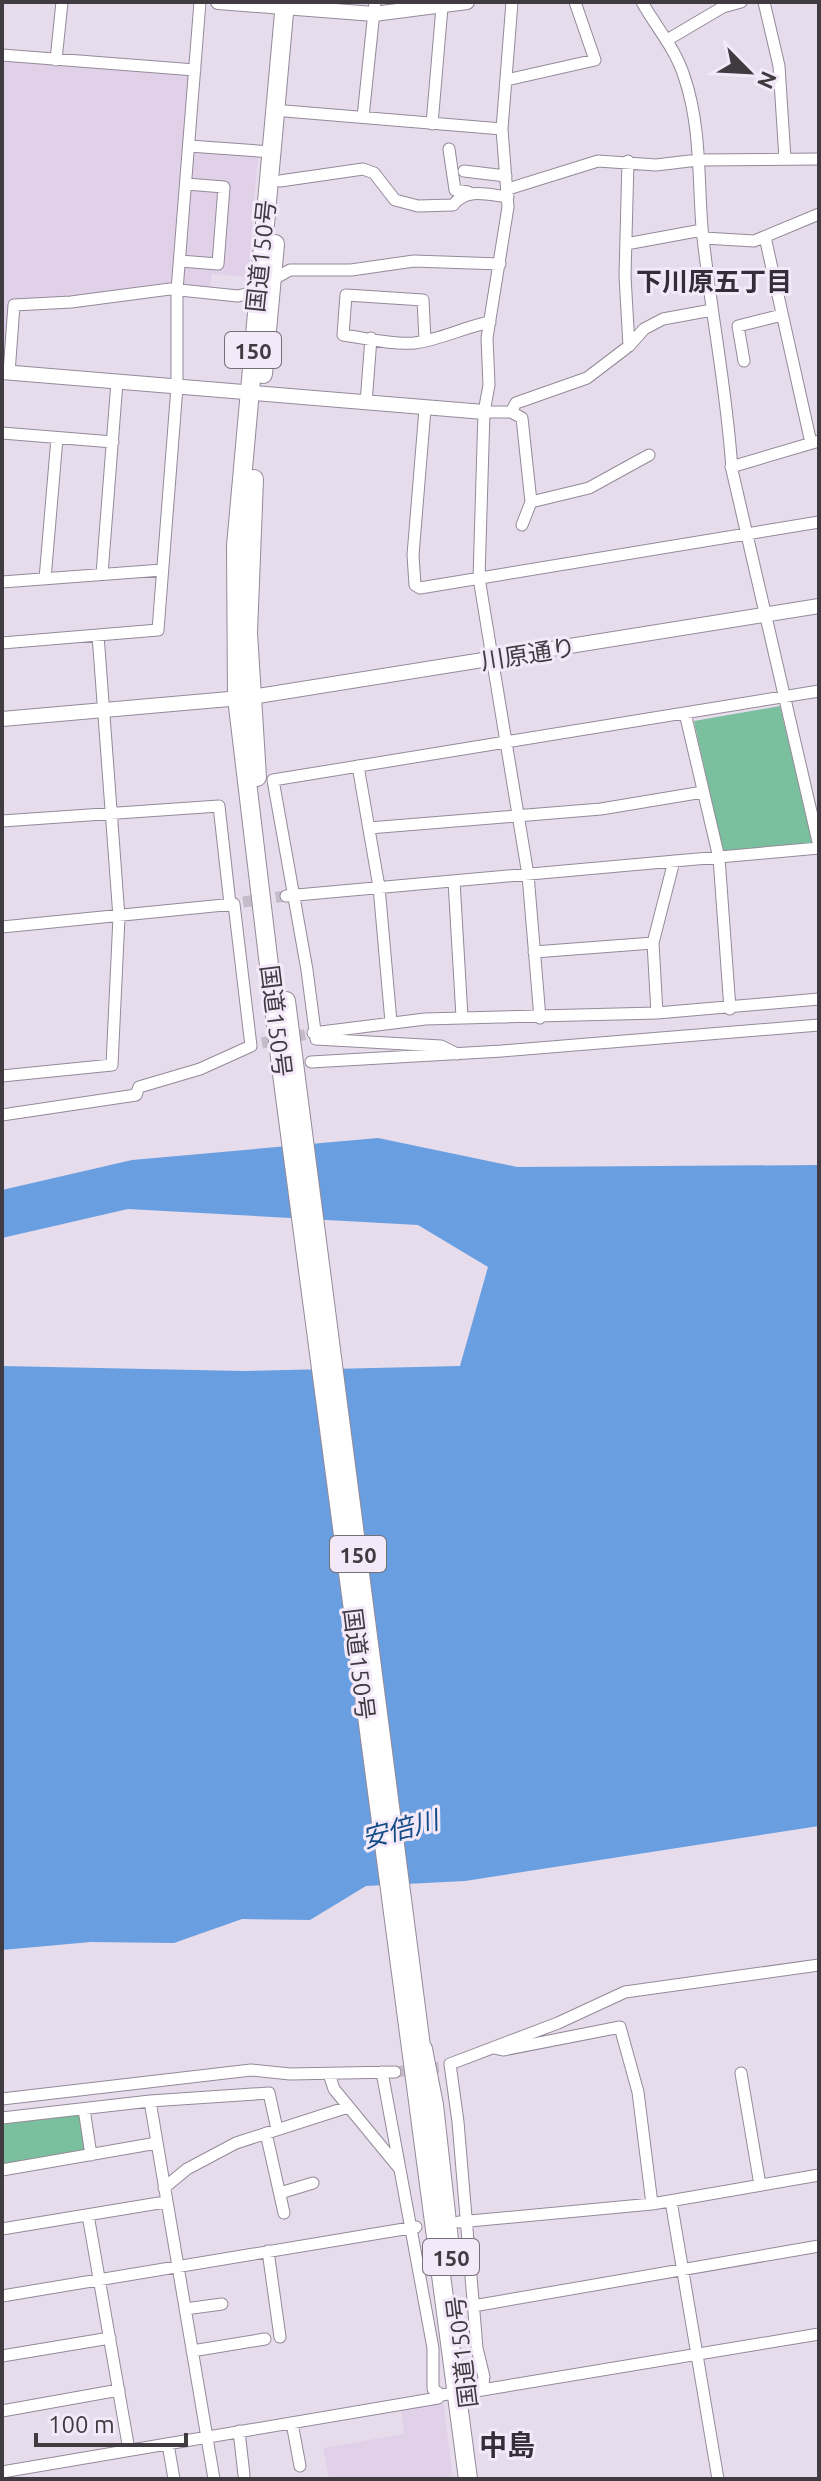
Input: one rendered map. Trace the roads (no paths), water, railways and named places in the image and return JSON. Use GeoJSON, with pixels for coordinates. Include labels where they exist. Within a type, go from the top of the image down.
{"type":"FeatureCollection","features":[{"type":"Feature","properties":{"kind":"highway","name":"国道150号"},"geometry":{"type":"LineString","coordinates":[[265,286],[280,181],[289,5]]}},
{"type":"Feature","properties":{"kind":"highway","name":"国道150号"},"geometry":{"type":"LineString","coordinates":[[289,5],[272,152],[265,286],[255,394],[244,697],[296,1070],[442,2259]]}},
{"type":"Feature","properties":{"kind":"highway","name":"国道150号"},"geometry":{"type":"LineString","coordinates":[[414,2035],[423,2197],[478,2479]]}},
{"type":"Feature","properties":{"kind":"highway","name":"150"},"geometry":{"type":"LineString","coordinates":[[442,2259],[466,2479]]}},
{"type":"Feature","properties":{"kind":"highway","name":"150"},"geometry":{"type":"LineString","coordinates":[[442,2259],[478,2479]]}},
{"type":"Feature","properties":{"kind":"highway","name":"国道150号"},"geometry":{"type":"LineString","coordinates":[[460,2392],[466,2479]]}},
{"type":"Feature","properties":{"kind":"street"},"geometry":{"type":"LineString","coordinates":[[56,60],[62,2]]}},
{"type":"Feature","properties":{"kind":"street"},"geometry":{"type":"LineString","coordinates":[[2,643],[158,630],[177,387],[177,290],[200,2]]}},
{"type":"Feature","properties":{"kind":"street"},"geometry":{"type":"LineString","coordinates":[[218,2],[374,8],[442,7],[467,2]]}},
{"type":"Feature","properties":{"kind":"street"},"geometry":{"type":"LineString","coordinates":[[512,2],[502,129],[508,193],[490,322],[479,578],[528,875],[540,1018]]}},
{"type":"Feature","properties":{"kind":"street"},"geometry":{"type":"LineString","coordinates":[[506,80],[595,60],[575,2]]}},
{"type":"Feature","properties":{"kind":"street"},"geometry":{"type":"LineString","coordinates":[[289,896],[819,847],[731,467],[731,426],[712,310],[698,160],[686,80],[667,40],[642,2]]}},
{"type":"Feature","properties":{"kind":"street"},"geometry":{"type":"LineString","coordinates":[[667,40],[723,7],[741,2]]}},
{"type":"Feature","properties":{"kind":"street"},"geometry":{"type":"LineString","coordinates":[[764,2],[779,66],[785,159]]}},
{"type":"Feature","properties":{"kind":"street"},"geometry":{"type":"LineString","coordinates":[[432,124],[442,7]]}},
{"type":"Feature","properties":{"kind":"street"},"geometry":{"type":"LineString","coordinates":[[363,117],[374,8]]}},
{"type":"Feature","properties":{"kind":"street"},"geometry":{"type":"LineString","coordinates":[[2,55],[195,70]]}},
{"type":"Feature","properties":{"kind":"street"},"geometry":{"type":"LineString","coordinates":[[285,111],[502,129]]}},
{"type":"Feature","properties":{"kind":"street"},"geometry":{"type":"LineString","coordinates":[[189,146],[272,152]]}},
{"type":"Feature","properties":{"kind":"street"},"geometry":{"type":"LineString","coordinates":[[449,149],[455,190],[470,192],[508,193],[590,162],[628,161],[656,165],[698,160],[819,159]]}},
{"type":"Feature","properties":{"kind":"street"},"geometry":{"type":"LineString","coordinates":[[628,161],[626,244],[629,346]]}},
{"type":"Feature","properties":{"kind":"street"},"geometry":{"type":"LineString","coordinates":[[280,181],[354,168],[374,173],[395,200],[404,203],[453,205],[463,194],[470,192]]}},
{"type":"Feature","properties":{"kind":"street"},"geometry":{"type":"LineString","coordinates":[[464,171],[506,176]]}},
{"type":"Feature","properties":{"kind":"street"},"geometry":{"type":"LineString","coordinates":[[180,261],[218,264],[224,187],[186,184]]}},
{"type":"Feature","properties":{"kind":"street"},"geometry":{"type":"LineString","coordinates":[[626,244],[703,234],[754,241],[819,214]]}},
{"type":"Feature","properties":{"kind":"street"},"geometry":{"type":"LineString","coordinates":[[731,467],[815,442],[765,237]]}},
{"type":"Feature","properties":{"kind":"street"},"geometry":{"type":"LineString","coordinates":[[500,264],[414,261],[351,270],[290,270],[265,286],[238,296],[177,290],[14,305],[6,373],[425,409],[511,412],[523,423],[531,502],[522,525]]}},
{"type":"Feature","properties":{"kind":"street"},"geometry":{"type":"LineString","coordinates":[[425,340],[423,300],[346,295],[343,335],[413,343],[425,340],[490,322]]}},
{"type":"Feature","properties":{"kind":"street"},"geometry":{"type":"LineString","coordinates":[[511,412],[516,403],[587,378],[629,346],[644,329],[663,319],[712,310]]}},
{"type":"Feature","properties":{"kind":"street"},"geometry":{"type":"LineString","coordinates":[[744,361],[738,326],[782,315]]}},
{"type":"Feature","properties":{"kind":"street"},"geometry":{"type":"LineString","coordinates":[[366,403],[371,338]]}},
{"type":"Feature","properties":{"kind":"street"},"geometry":{"type":"LineString","coordinates":[[102,574],[117,382]]}},
{"type":"Feature","properties":{"kind":"street"},"geometry":{"type":"LineString","coordinates":[[425,409],[413,555],[415,585],[420,588],[819,522]]}},
{"type":"Feature","properties":{"kind":"street"},"geometry":{"type":"LineString","coordinates":[[2,433],[113,442]]}},
{"type":"Feature","properties":{"kind":"street"},"geometry":{"type":"LineString","coordinates":[[45,579],[57,438]]}},
{"type":"Feature","properties":{"kind":"street"},"geometry":{"type":"LineString","coordinates":[[531,502],[577,493],[649,455]]}},
{"type":"Feature","properties":{"kind":"street"},"geometry":{"type":"LineString","coordinates":[[2,582],[162,570]]}},
{"type":"Feature","properties":{"kind":"street","name":"川原通り"},"geometry":{"type":"LineString","coordinates":[[2,719],[244,697],[492,661],[819,606]]}},
{"type":"Feature","properties":{"kind":"street"},"geometry":{"type":"LineString","coordinates":[[2,1076],[112,1065],[119,917],[98,635]]}},
{"type":"Feature","properties":{"kind":"street"},"geometry":{"type":"LineString","coordinates":[[457,1054],[441,1046],[316,1039],[310,1034],[307,970],[289,896],[273,780],[819,691]]}},
{"type":"Feature","properties":{"kind":"street"},"geometry":{"type":"LineString","coordinates":[[685,713],[719,858],[730,1009]]}},
{"type":"Feature","properties":{"kind":"street"},"geometry":{"type":"LineString","coordinates":[[358,766],[379,887],[391,1022]]}},
{"type":"Feature","properties":{"kind":"street"},"geometry":{"type":"LineString","coordinates":[[369,828],[601,809],[703,792]]}},
{"type":"Feature","properties":{"kind":"street"},"geometry":{"type":"LineString","coordinates":[[2,821],[219,806],[256,1045],[200,1069],[139,1087],[136,1095],[2,1115]]}},
{"type":"Feature","properties":{"kind":"street"},"geometry":{"type":"LineString","coordinates":[[657,1013],[653,943],[674,861]]}},
{"type":"Feature","properties":{"kind":"street"},"geometry":{"type":"LineString","coordinates":[[454,881],[462,1017]]}},
{"type":"Feature","properties":{"kind":"street"},"geometry":{"type":"LineString","coordinates":[[2,927],[236,903]]}},
{"type":"Feature","properties":{"kind":"street"},"geometry":{"type":"LineString","coordinates":[[534,952],[653,943]]}},
{"type":"Feature","properties":{"kind":"street"},"geometry":{"type":"LineString","coordinates":[[310,1034],[391,1022],[462,1017],[540,1018],[657,1013],[819,999]]}},
{"type":"Feature","properties":{"kind":"street"},"geometry":{"type":"LineString","coordinates":[[296,1070],[819,1025]]}},
{"type":"Feature","properties":{"kind":"street"},"geometry":{"type":"LineString","coordinates":[[382,2072],[433,2348],[433,2389],[460,2392],[484,2377],[445,2066],[558,2023],[625,1992],[819,1965]]}},
{"type":"Feature","properties":{"kind":"street"},"geometry":{"type":"LineString","coordinates":[[489,2047],[503,2050],[620,2027],[638,2092],[652,2204]]}},
{"type":"Feature","properties":{"kind":"street"},"geometry":{"type":"LineString","coordinates":[[2,2099],[251,2070],[329,2074],[395,2072]]}},
{"type":"Feature","properties":{"kind":"street"},"geometry":{"type":"LineString","coordinates":[[741,2073],[760,2185]]}},
{"type":"Feature","properties":{"kind":"street"},"geometry":{"type":"LineString","coordinates":[[329,2074],[330,2081],[348,2107],[400,2169]]}},
{"type":"Feature","properties":{"kind":"street"},"geometry":{"type":"LineString","coordinates":[[2,2118],[150,2101],[269,2093],[284,2213]]}},
{"type":"Feature","properties":{"kind":"street"},"geometry":{"type":"LineString","coordinates":[[150,2101],[214,2479]]}},
{"type":"Feature","properties":{"kind":"street"},"geometry":{"type":"LineString","coordinates":[[164,2188],[187,2169],[236,2143],[348,2107]]}},
{"type":"Feature","properties":{"kind":"street"},"geometry":{"type":"LineString","coordinates":[[84,2109],[91,2155]]}},
{"type":"Feature","properties":{"kind":"street"},"geometry":{"type":"LineString","coordinates":[[2,2170],[157,2143]]}},
{"type":"Feature","properties":{"kind":"street"},"geometry":{"type":"LineString","coordinates":[[463,2221],[652,2204],[819,2175]]}},
{"type":"Feature","properties":{"kind":"street"},"geometry":{"type":"LineString","coordinates":[[280,2193],[313,2183]]}},
{"type":"Feature","properties":{"kind":"street"},"geometry":{"type":"LineString","coordinates":[[671,2201],[718,2479]]}},
{"type":"Feature","properties":{"kind":"street"},"geometry":{"type":"LineString","coordinates":[[2,2229],[165,2202]]}},
{"type":"Feature","properties":{"kind":"street"},"geometry":{"type":"LineString","coordinates":[[88,2215],[129,2450]]}},
{"type":"Feature","properties":{"kind":"street"},"geometry":{"type":"LineString","coordinates":[[2,2296],[413,2228]]}},
{"type":"Feature","properties":{"kind":"street"},"geometry":{"type":"LineString","coordinates":[[473,2306],[819,2246]]}},
{"type":"Feature","properties":{"kind":"street"},"geometry":{"type":"LineString","coordinates":[[268,2251],[280,2337]]}},
{"type":"Feature","properties":{"kind":"street"},"geometry":{"type":"LineString","coordinates":[[185,2309],[222,2304]]}},
{"type":"Feature","properties":{"kind":"street"},"geometry":{"type":"LineString","coordinates":[[2,2472],[460,2392],[819,2334]]}},
{"type":"Feature","properties":{"kind":"street"},"geometry":{"type":"LineString","coordinates":[[2,2356],[110,2338]]}},
{"type":"Feature","properties":{"kind":"street"},"geometry":{"type":"LineString","coordinates":[[192,2351],[265,2339]]}},
{"type":"Feature","properties":{"kind":"street"},"geometry":{"type":"LineString","coordinates":[[2,2411],[119,2390]]}},
{"type":"Feature","properties":{"kind":"street"},"geometry":{"type":"LineString","coordinates":[[292,2423],[300,2466]]}},
{"type":"Feature","properties":{"kind":"street"},"geometry":{"type":"LineString","coordinates":[[239,2431],[244,2475]]}},
{"type":"Feature","properties":{"kind":"street"},"geometry":{"type":"LineString","coordinates":[[168,2444],[174,2479]]}},
{"type":"Feature","properties":{"kind":"water","name":"安倍川"},"geometry":{"type":"Polygon","coordinates":[[[378,1138],[517,1167],[819,1165],[819,1826],[465,1881],[366,1886],[310,1920],[242,1919],[174,1943],[91,1942],[2,1950],[2,1366],[244,1371],[460,1366],[488,1267],[418,1225],[128,1209],[2,1238],[2,1190],[132,1160],[378,1138]]]}},
{"type":"Feature","properties":{"kind":"tunnel"},"geometry":{"type":"LineString","coordinates":[[243,902],[286,896]]}},
{"type":"Feature","properties":{"kind":"tunnel"},"geometry":{"type":"LineString","coordinates":[[262,1043],[308,1034]]}},
{"type":"Feature","properties":{"kind":"tunnel"},"geometry":{"type":"LineString","coordinates":[[395,2072],[441,2067]]}},
{"type":"Feature","properties":{"kind":"district","name":"下川原五丁目"},"geometry":{"type":"Point","coordinates":[714,281]}},
{"type":"Feature","properties":{"kind":"district","name":"中島"},"geometry":{"type":"Point","coordinates":[507,2444]}}]}
